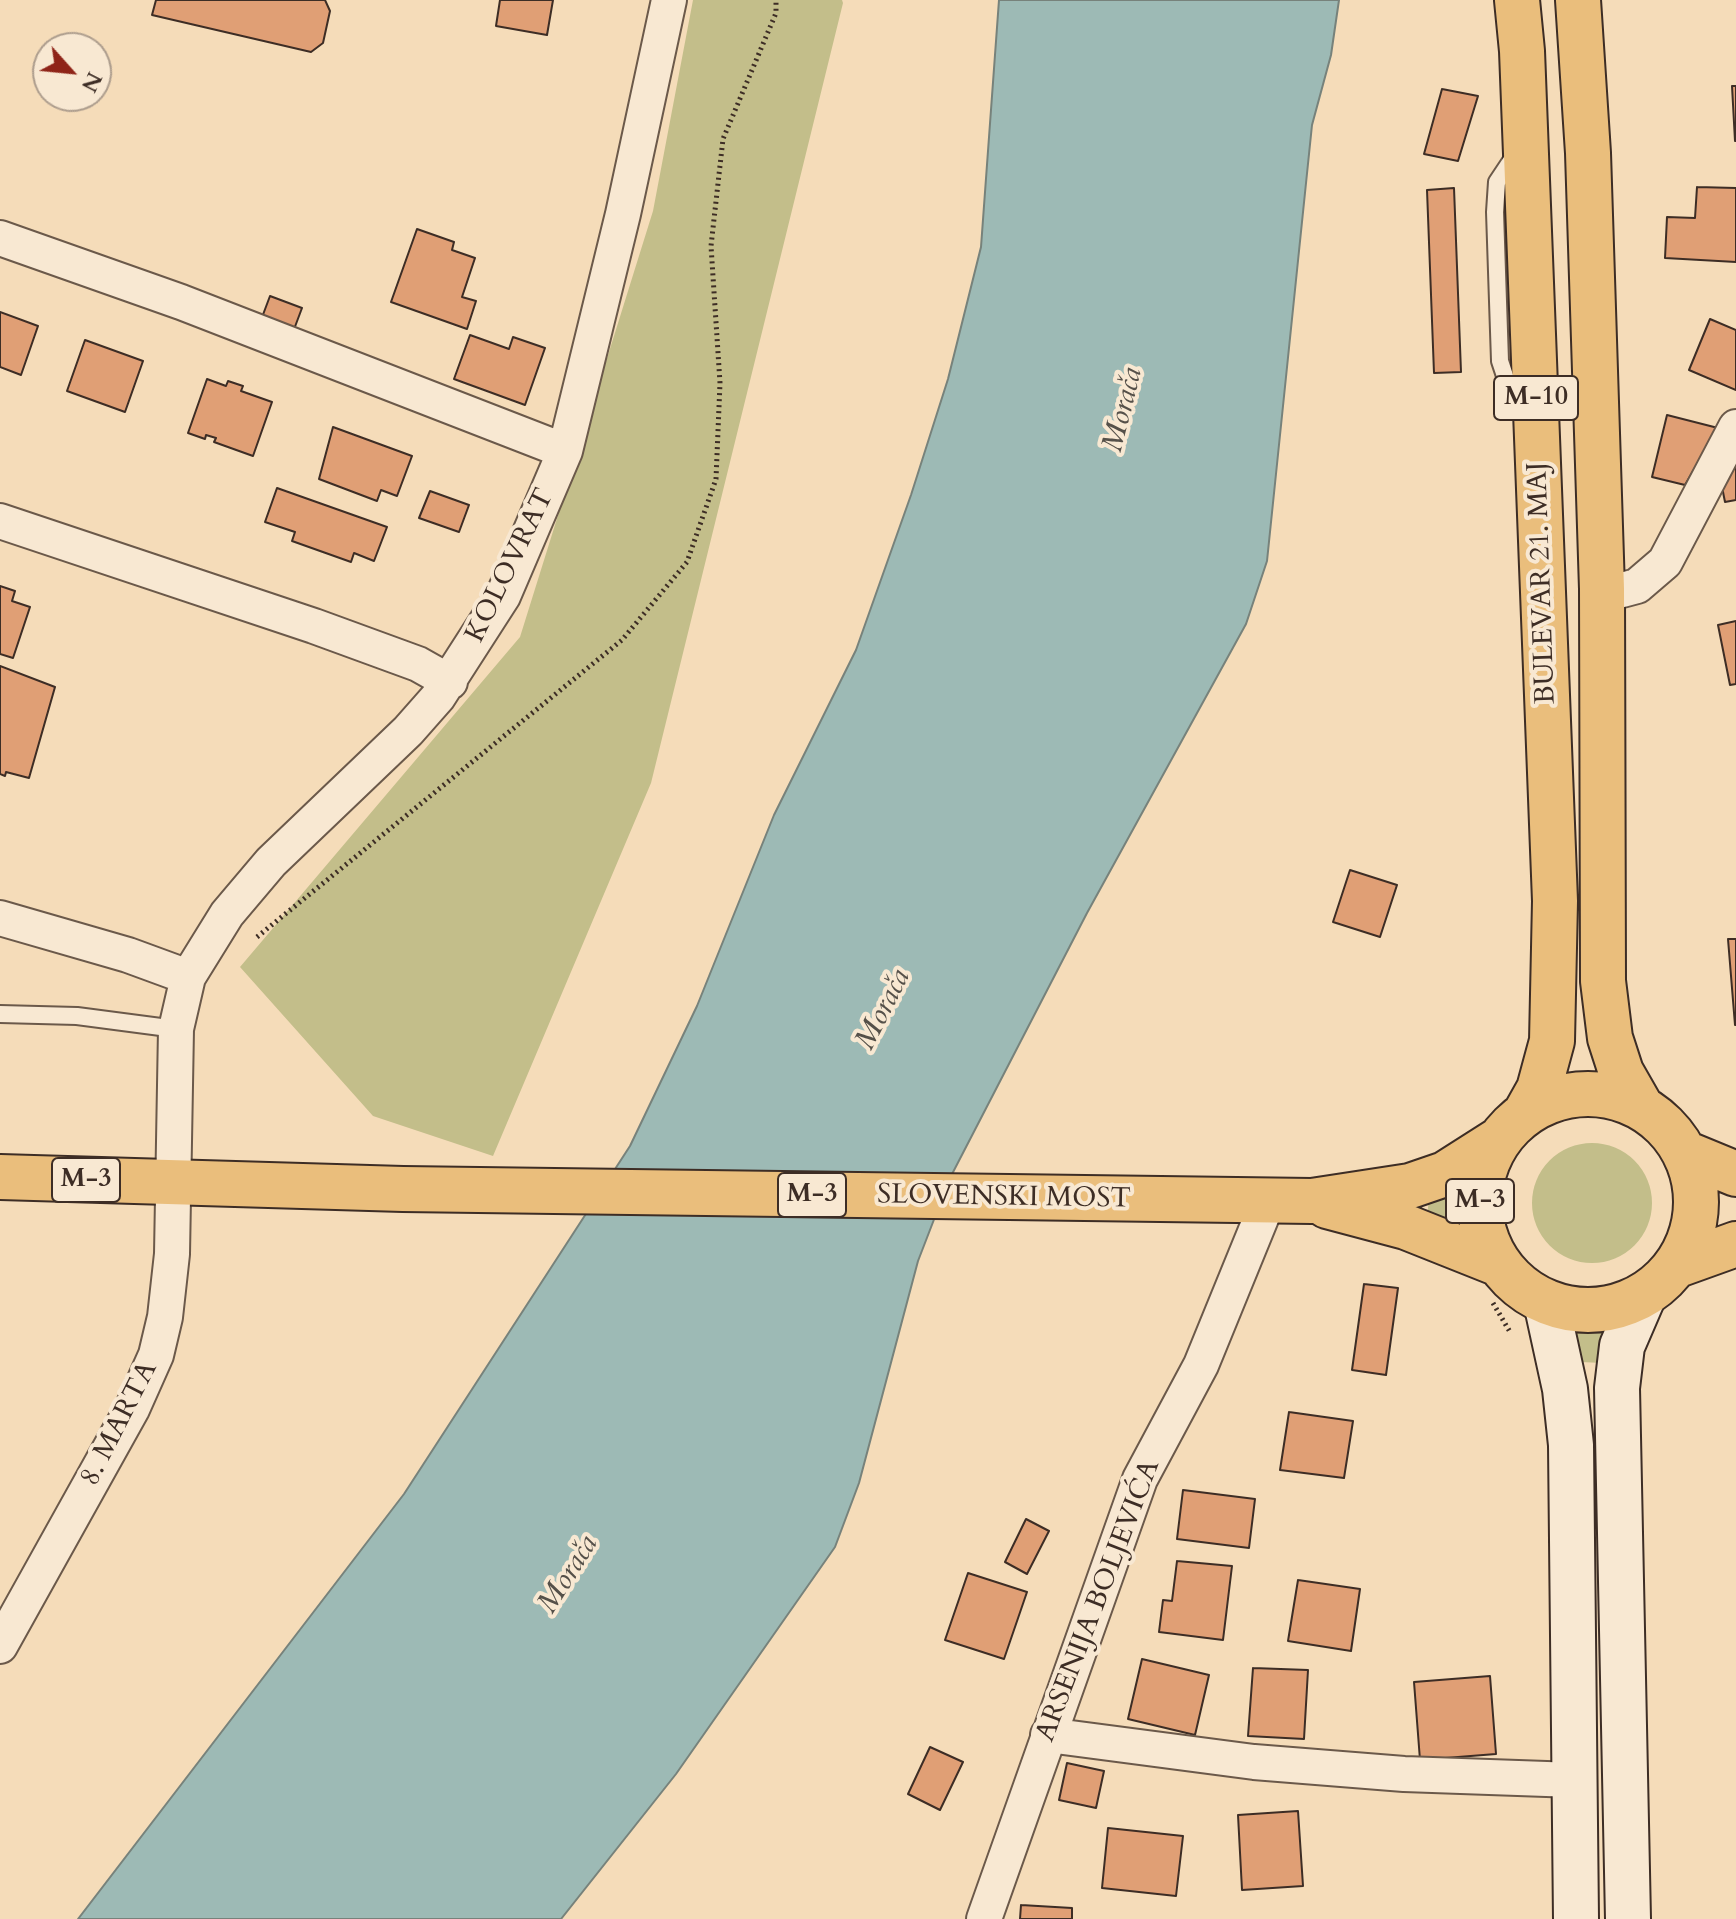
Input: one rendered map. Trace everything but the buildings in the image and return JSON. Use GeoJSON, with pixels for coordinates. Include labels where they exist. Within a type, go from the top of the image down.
{"type":"FeatureCollection","features":[{"type":"Feature","properties":{"kind":"main road","name":"BULEVAR 21. MAJ"},"geometry":{"type":"LineString","coordinates":[[1513,1126],[1539,1089],[1552,1041],[1555,1002],[1555,901],[1526,156],[1517,0]]}},
{"type":"Feature","properties":{"kind":"main road","name":"BULEVAR 21. MAJ"},"geometry":{"type":"LineString","coordinates":[[1578,0],[1588,153],[1602,589],[1603,981],[1610,1038],[1621,1072],[1641,1107]]}},
{"type":"Feature","properties":{"kind":"main road"},"geometry":{"type":"LineString","coordinates":[[1526,156],[1588,153]]}},
{"type":"Feature","properties":{"kind":"main road","name":"M-3"},"geometry":{"type":"LineString","coordinates":[[1268,1201],[1312,1201],[1410,1186],[1445,1174],[1513,1126],[1562,1097],[1603,1095],[1641,1107],[1666,1127],[1685,1153],[1694,1182],[1696,1211],[1689,1240],[1660,1280]]}},
{"type":"Feature","properties":{"kind":"main road","name":"M-3"},"geometry":{"type":"LineString","coordinates":[[1513,1126],[1485,1169],[1480,1201],[1484,1234],[1499,1264],[1520,1287],[1546,1302],[1586,1311],[1626,1304],[1660,1280],[1736,1244]]}},
{"type":"Feature","properties":{"kind":"main road","name":"M-3"},"geometry":{"type":"LineString","coordinates":[[1685,1153],[1736,1174]]}},
{"type":"Feature","properties":{"kind":"main road","name":"M-3"},"geometry":{"type":"LineString","coordinates":[[0,1177],[172,1182]]}},
{"type":"Feature","properties":{"kind":"main road","name":"SLOVENSKI MOST"},"geometry":{"type":"LineString","coordinates":[[172,1182],[403,1189],[1268,1201]]}},
{"type":"Feature","properties":{"kind":"main road","name":"M-3"},"geometry":{"type":"LineString","coordinates":[[1312,1201],[1406,1227],[1499,1264]]}},
{"type":"Feature","properties":{"kind":"main road"},"geometry":{"type":"LineString","coordinates":[[1628,1919],[1617,1388],[1622,1346],[1660,1280]]}},
{"type":"Feature","properties":{"kind":"main road"},"geometry":{"type":"LineString","coordinates":[[1546,1302],[1565,1389],[1571,1445],[1576,1919]]}},
{"type":"Feature","properties":{"kind":"street","name":"KOLOVRAT"},"geometry":{"type":"LineString","coordinates":[[172,1182],[176,1029],[196,964],[227,914],[271,862],[408,731],[450,682],[503,596],[565,451],[623,214],[669,0]]}},
{"type":"Feature","properties":{"kind":"street"},"geometry":{"type":"LineString","coordinates":[[0,238],[181,302],[565,451]]}},
{"type":"Feature","properties":{"kind":"street"},"geometry":{"type":"LineString","coordinates":[[1602,589],[1622,590],[1637,586],[1665,562],[1736,427]]}},
{"type":"Feature","properties":{"kind":"street"},"geometry":{"type":"LineString","coordinates":[[0,521],[314,626],[418,664],[450,682]]}},
{"type":"Feature","properties":{"kind":"street"},"geometry":{"type":"LineString","coordinates":[[0,918],[128,955],[196,964]]}},
{"type":"Feature","properties":{"kind":"street","name":"8. MARTA"},"geometry":{"type":"LineString","coordinates":[[0,1646],[132,1409],[156,1355],[170,1282],[172,1182]]}},
{"type":"Feature","properties":{"kind":"street","name":"ARSENIJA BOLJEVIĆA"},"geometry":{"type":"LineString","coordinates":[[984,1919],[1140,1479],[1201,1365],[1268,1201]]}},
{"type":"Feature","properties":{"kind":"street"},"geometry":{"type":"LineString","coordinates":[[1048,1735],[1254,1762],[1404,1774],[1575,1780]]}},
{"type":"Feature","properties":{"kind":"lane"},"geometry":{"type":"LineString","coordinates":[[0,1014],[77,1016],[176,1029]]}},
{"type":"Feature","properties":{"kind":"path"},"geometry":{"type":"LineString","coordinates":[[196,964],[230,960],[622,640],[687,562],[716,479],[720,383],[711,246],[723,139],[776,13],[776,0]]}},
{"type":"Feature","properties":{"kind":"shaded area"},"geometry":{"type":"Polygon","coordinates":[[[693,0],[842,0],[843,3],[651,783],[493,1156],[373,1116],[240,967],[520,637],[653,211],[693,0]]]}},
{"type":"Feature","properties":{"kind":"shaded area"},"geometry":{"type":"Polygon","coordinates":[[[1592,1143],[1615,1148],[1634,1161],[1647,1180],[1652,1203],[1647,1226],[1634,1245],[1615,1258],[1592,1263],[1569,1258],[1550,1245],[1537,1226],[1532,1203],[1537,1180],[1550,1161],[1569,1148],[1592,1143]]]}},
{"type":"Feature","properties":{"kind":"shaded area"},"geometry":{"type":"Polygon","coordinates":[[[1459,1193],[1459,1230],[1427,1219],[1429,1197],[1459,1193]]]}},
{"type":"Feature","properties":{"kind":"shaded area"},"geometry":{"type":"Polygon","coordinates":[[[1610,1328],[1602,1363],[1581,1362],[1575,1329],[1610,1328]]]}},
{"type":"Feature","properties":{"kind":"water","name":"Morača"},"geometry":{"type":"Polygon","coordinates":[[[999,0],[1339,0],[1331,55],[1312,125],[1267,561],[1246,624],[1087,913],[950,1178],[918,1261],[859,1483],[835,1547],[676,1774],[561,1919],[78,1919],[404,1494],[630,1146],[697,1006],[774,815],[856,650],[911,495],[948,379],[981,247],[999,0]]]}}]}
